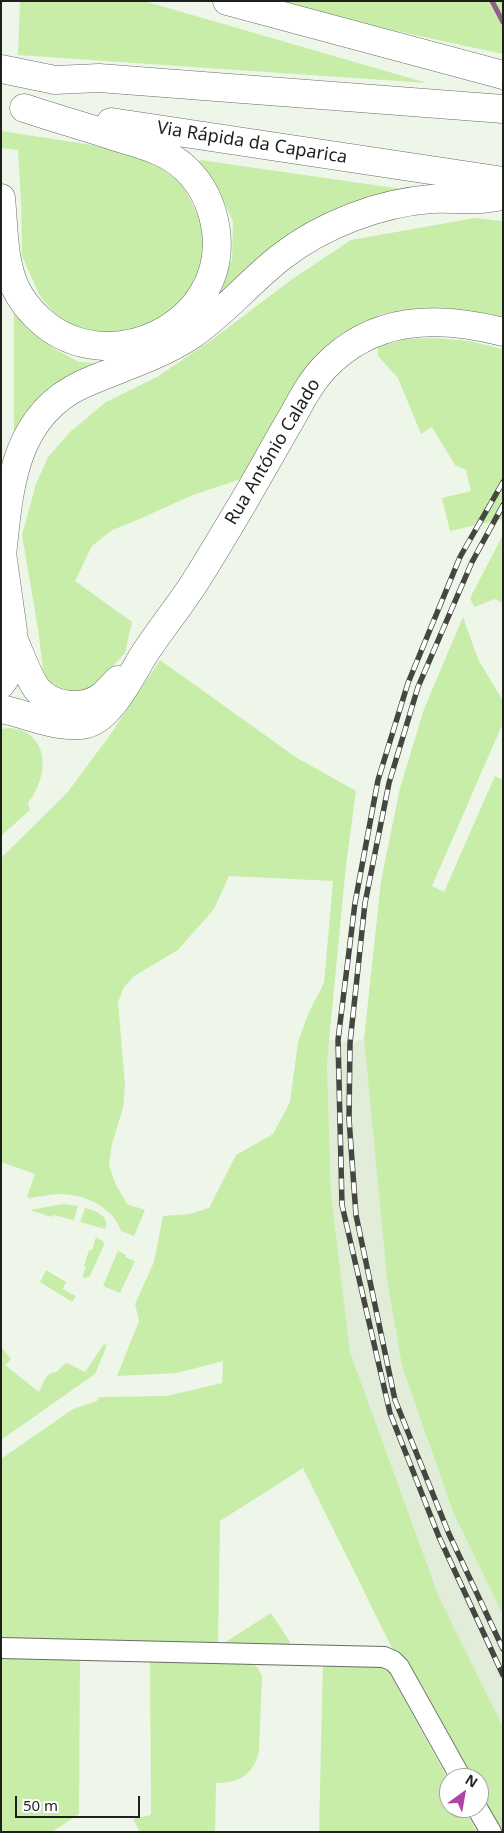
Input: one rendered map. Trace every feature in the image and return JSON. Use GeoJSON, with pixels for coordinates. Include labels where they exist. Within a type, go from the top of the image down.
{"type":"FeatureCollection","features":[{"type":"Feature","properties":{"kind":"main road"},"geometry":{"type":"LineString","coordinates":[[227,1],[503,76]]}},
{"type":"Feature","properties":{"kind":"main road"},"geometry":{"type":"LineString","coordinates":[[1,69],[56,80],[100,78],[503,109]]}},
{"type":"Feature","properties":{"kind":"main road"},"geometry":{"type":"LineString","coordinates":[[1,198],[7,259],[10,275],[16,289],[32,313],[46,325],[76,341],[120,346],[135,343],[166,331],[198,302],[214,267],[217,252],[215,221],[202,189],[186,169],[159,150],[12,106]]}},
{"type":"Feature","properties":{"kind":"main road","name":"Via Rápida da Caparica"},"geometry":{"type":"LineString","coordinates":[[12,106],[503,181]]}},
{"type":"Feature","properties":{"kind":"main road"},"geometry":{"type":"LineString","coordinates":[[1,684],[12,662],[13,636],[2,551],[11,480],[19,453],[36,423],[48,408],[63,396],[82,385],[157,354],[191,335],[281,257],[329,228],[386,207],[429,199],[476,199],[503,196]]}},
{"type":"Feature","properties":{"kind":"main road","name":"Rua António Calado"},"geometry":{"type":"LineString","coordinates":[[1,709],[50,722],[70,725],[86,724],[95,721],[110,708],[149,646],[195,582],[245,500],[306,393],[323,369],[340,354],[369,335],[401,324],[452,322],[503,332]]}},
{"type":"Feature","properties":{"kind":"main road","name":"Rua António Calado"},"geometry":{"type":"LineString","coordinates":[[1,607],[10,622],[13,636],[36,687],[52,700],[68,705],[85,703],[100,697],[149,646]]}},
{"type":"Feature","properties":{"kind":"street"},"geometry":{"type":"LineString","coordinates":[[1,1648],[384,1657],[393,1661],[399,1667],[455,1768]]}},
{"type":"Feature","properties":{"kind":"street"},"geometry":{"type":"LineString","coordinates":[[483,1818],[491,1832]]}},
{"type":"Feature","properties":{"kind":"shaded area"},"geometry":{"type":"Polygon","coordinates":[[[364,1039],[387,1279],[402,1366],[453,1512],[503,1615],[503,1727],[439,1597],[350,1352],[331,1193],[327,1062],[329,1040],[350,1043],[364,1039]]]}},
{"type":"Feature","properties":{"kind":"green space"},"geometry":{"type":"Polygon","coordinates":[[[20,1],[144,1],[427,83],[18,55],[20,1]]]}},
{"type":"Feature","properties":{"kind":"green space"},"geometry":{"type":"Polygon","coordinates":[[[260,1],[503,1],[503,54],[267,3],[260,1]]]}},
{"type":"Feature","properties":{"kind":"green space"},"geometry":{"type":"Polygon","coordinates":[[[1,131],[92,145],[147,158],[181,183],[202,222],[206,263],[189,297],[144,331],[96,334],[63,324],[40,296],[22,256],[18,150],[1,148],[1,131]]]}},
{"type":"Feature","properties":{"kind":"green space"},"geometry":{"type":"Polygon","coordinates":[[[200,160],[423,192],[357,210],[216,304],[232,259],[233,222],[221,195],[196,166],[200,160]]]}},
{"type":"Feature","properties":{"kind":"green space"},"geometry":{"type":"Polygon","coordinates":[[[475,218],[503,221],[503,321],[453,312],[381,314],[336,338],[300,378],[241,479],[193,495],[112,530],[92,546],[75,581],[132,622],[125,653],[87,694],[66,694],[44,677],[22,535],[36,484],[48,457],[70,432],[106,402],[157,377],[213,339],[291,280],[351,240],[475,218]]]}},
{"type":"Feature","properties":{"kind":"green space"},"geometry":{"type":"Polygon","coordinates":[[[14,311],[53,348],[79,362],[117,364],[14,437],[14,311]]]}},
{"type":"Feature","properties":{"kind":"green space"},"geometry":{"type":"Polygon","coordinates":[[[435,338],[469,341],[503,349],[503,519],[450,531],[442,498],[471,491],[466,470],[455,465],[432,427],[421,434],[398,378],[378,356],[378,347],[405,339],[435,338]]]}},
{"type":"Feature","properties":{"kind":"green space"},"geometry":{"type":"Polygon","coordinates":[[[503,535],[503,603],[495,599],[474,607],[470,598],[503,535]]]}},
{"type":"Feature","properties":{"kind":"green space"},"geometry":{"type":"Polygon","coordinates":[[[463,617],[478,659],[503,701],[503,723],[432,886],[444,892],[495,776],[503,780],[503,1615],[453,1512],[402,1366],[387,1279],[364,1039],[381,881],[400,788],[424,709],[463,617]]]}},
{"type":"Feature","properties":{"kind":"green space"},"geometry":{"type":"Polygon","coordinates":[[[160,660],[297,758],[356,791],[346,865],[327,1062],[331,1193],[350,1352],[439,1597],[503,1727],[503,1832],[501,1832],[489,1810],[489,1768],[462,1768],[391,1646],[303,1468],[220,1521],[218,1645],[1,1640],[1,1459],[73,1409],[97,1401],[99,1397],[167,1396],[222,1383],[223,1361],[177,1373],[117,1376],[139,1321],[135,1304],[154,1262],[163,1216],[190,1214],[209,1208],[236,1155],[273,1134],[290,1102],[298,1042],[309,1012],[324,983],[333,881],[229,876],[214,909],[178,950],[134,976],[124,987],[118,1002],[125,1085],[123,1108],[112,1144],[109,1166],[116,1185],[127,1204],[145,1210],[134,1236],[121,1231],[112,1216],[105,1209],[89,1200],[61,1194],[27,1197],[35,1174],[1,1162],[1,858],[67,793],[110,735],[160,660]]]}},
{"type":"Feature","properties":{"kind":"green space"},"geometry":{"type":"Polygon","coordinates":[[[10,728],[23,731],[33,738],[39,747],[42,757],[42,769],[40,781],[28,803],[30,810],[1,836],[1,729],[10,728]]]}},
{"type":"Feature","properties":{"kind":"green space"},"geometry":{"type":"Polygon","coordinates":[[[63,1204],[78,1206],[74,1220],[53,1215],[52,1217],[30,1210],[63,1204]]]}},
{"type":"Feature","properties":{"kind":"green space"},"geometry":{"type":"Polygon","coordinates":[[[85,1208],[97,1212],[104,1218],[106,1221],[105,1229],[80,1222],[85,1208]]]}},
{"type":"Feature","properties":{"kind":"green space"},"geometry":{"type":"Polygon","coordinates":[[[96,1237],[103,1241],[104,1245],[90,1276],[82,1277],[89,1250],[92,1250],[96,1237]]]}},
{"type":"Feature","properties":{"kind":"green space"},"geometry":{"type":"Polygon","coordinates":[[[118,1251],[126,1255],[125,1257],[135,1261],[120,1293],[103,1286],[118,1251]]]}},
{"type":"Feature","properties":{"kind":"green space"},"geometry":{"type":"Polygon","coordinates":[[[46,1270],[66,1282],[63,1289],[76,1296],[72,1302],[40,1282],[46,1270]]]}},
{"type":"Feature","properties":{"kind":"green space"},"geometry":{"type":"Polygon","coordinates":[[[104,1344],[107,1345],[95,1374],[1,1440],[1,1347],[11,1359],[5,1365],[39,1392],[47,1376],[57,1372],[64,1364],[68,1363],[85,1372],[104,1344]]]}},
{"type":"Feature","properties":{"kind":"green space"},"geometry":{"type":"Polygon","coordinates":[[[271,1613],[290,1642],[286,1647],[221,1645],[271,1613]]]}},
{"type":"Feature","properties":{"kind":"green space"},"geometry":{"type":"Polygon","coordinates":[[[1,1656],[80,1657],[79,1814],[52,1832],[1,1832],[1,1656]]]}},
{"type":"Feature","properties":{"kind":"green space"},"geometry":{"type":"Polygon","coordinates":[[[150,1658],[251,1662],[258,1668],[262,1676],[259,1751],[257,1759],[254,1766],[245,1776],[225,1783],[216,1783],[215,1832],[140,1832],[133,1819],[151,1815],[150,1658]]]}},
{"type":"Feature","properties":{"kind":"green space"},"geometry":{"type":"Polygon","coordinates":[[[323,1662],[385,1664],[442,1768],[439,1768],[439,1818],[469,1818],[477,1832],[319,1832],[323,1662]]]}},
{"type":"Feature","properties":{"kind":"waterway"},"geometry":{"type":"LineString","coordinates":[[492,1],[503,22]]}},
{"type":"Feature","properties":{"kind":"railway"},"geometry":{"type":"LineString","coordinates":[[503,482],[460,557],[408,683],[378,780],[355,903],[338,1040],[342,1205],[390,1413],[439,1537],[503,1675]]}},
{"type":"Feature","properties":{"kind":"railway"},"geometry":{"type":"LineString","coordinates":[[503,505],[472,562],[418,687],[389,783],[365,903],[350,1043],[349,1119],[356,1215],[395,1400],[449,1534],[503,1649]]}}]}
